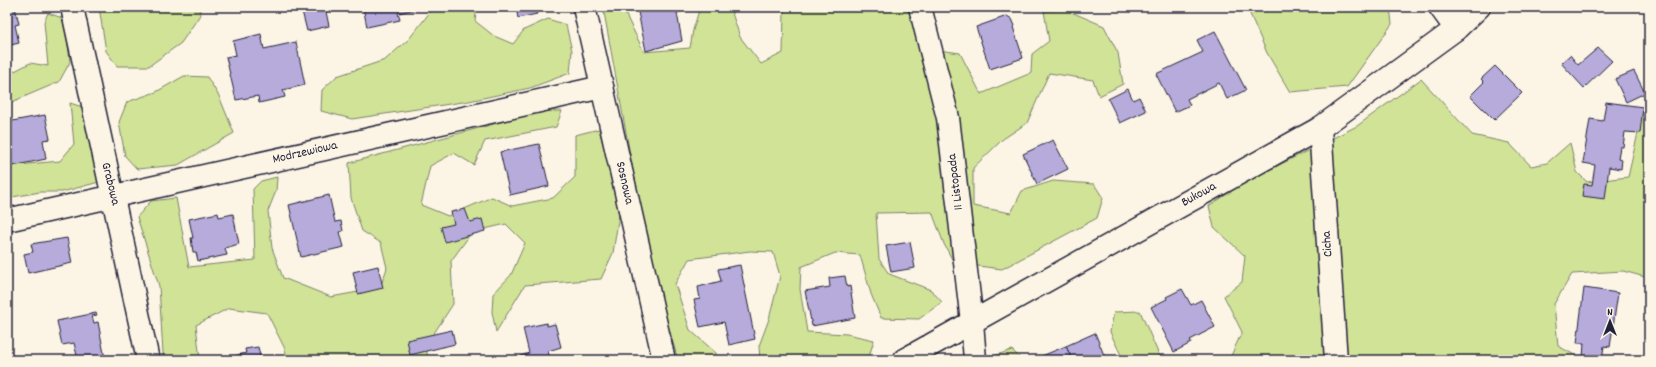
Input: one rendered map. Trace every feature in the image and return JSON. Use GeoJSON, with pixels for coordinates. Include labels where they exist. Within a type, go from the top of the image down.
{"type":"FeatureCollection","features":[{"type":"Feature","properties":{"kind":"street","name":"Grabowa"},"geometry":{"type":"LineString","coordinates":[[72,7],[148,360]]}},
{"type":"Feature","properties":{"kind":"street","name":"Sosnowa"},"geometry":{"type":"LineString","coordinates":[[584,7],[664,360]]}},
{"type":"Feature","properties":{"kind":"street","name":"11 Listopada"},"geometry":{"type":"LineString","coordinates":[[920,7],[948,118],[972,322],[975,360]]}},
{"type":"Feature","properties":{"kind":"street"},"geometry":{"type":"LineString","coordinates":[[1440,7],[1456,29]]}},
{"type":"Feature","properties":{"kind":"street","name":"Bukowa"},"geometry":{"type":"LineString","coordinates":[[904,360],[1320,128],[1456,29],[1479,7]]}},
{"type":"Feature","properties":{"kind":"street","name":"Modrzewiowa"},"geometry":{"type":"LineString","coordinates":[[7,220],[602,87]]}},
{"type":"Feature","properties":{"kind":"street","name":"Cicha"},"geometry":{"type":"LineString","coordinates":[[1320,128],[1336,360]]}},
{"type":"Feature","properties":{"kind":"green space"},"geometry":{"type":"Polygon","coordinates":[[[99,7],[200,7],[200,15],[181,43],[149,66],[117,66],[106,51],[99,7]]]}},
{"type":"Feature","properties":{"kind":"green space"},"geometry":{"type":"Polygon","coordinates":[[[434,7],[477,7],[475,21],[494,36],[513,44],[524,30],[548,19],[566,25],[572,51],[570,73],[530,88],[469,101],[352,119],[321,111],[322,90],[337,76],[385,60],[409,39],[434,7]]]}},
{"type":"Feature","properties":{"kind":"green space"},"geometry":{"type":"Polygon","coordinates":[[[603,7],[622,7],[644,52],[690,48],[693,30],[700,7],[730,7],[740,37],[761,64],[783,53],[785,7],[909,7],[918,47],[960,53],[981,94],[1031,73],[1032,54],[1049,41],[1044,11],[1064,9],[1104,26],[1118,53],[1123,84],[1099,96],[1093,80],[1049,73],[1027,123],[1003,139],[973,168],[973,206],[1011,213],[1022,191],[1053,181],[1094,184],[1103,198],[1097,218],[1002,269],[954,263],[944,244],[932,212],[876,213],[879,259],[889,274],[931,290],[942,302],[919,319],[881,318],[871,294],[860,255],[835,253],[801,267],[800,289],[807,332],[847,334],[874,340],[868,360],[760,360],[759,346],[769,319],[780,276],[773,252],[750,251],[689,259],[675,284],[690,330],[716,353],[716,360],[678,360],[660,298],[643,225],[603,7]]]}},
{"type":"Feature","properties":{"kind":"green space"},"geometry":{"type":"Polygon","coordinates":[[[1247,7],[1390,7],[1392,24],[1347,87],[1290,92],[1267,53],[1247,7]]]}},
{"type":"Feature","properties":{"kind":"green space"},"geometry":{"type":"Polygon","coordinates":[[[48,13],[65,19],[70,62],[59,82],[7,104],[7,75],[30,63],[48,66],[44,22],[48,13]]]}},
{"type":"Feature","properties":{"kind":"green space"},"geometry":{"type":"Polygon","coordinates":[[[184,76],[207,77],[219,96],[234,133],[178,165],[137,169],[125,156],[119,122],[127,102],[156,92],[184,76]]]}},
{"type":"Feature","properties":{"kind":"green space"},"geometry":{"type":"Polygon","coordinates":[[[1421,79],[1472,135],[1509,143],[1531,166],[1547,163],[1570,143],[1577,172],[1587,182],[1628,177],[1642,115],[1649,108],[1649,278],[1623,271],[1572,274],[1554,304],[1558,346],[1584,360],[1229,360],[1242,332],[1224,296],[1242,282],[1245,256],[1214,227],[1209,206],[1247,181],[1357,126],[1421,79]]]}},
{"type":"Feature","properties":{"kind":"green space"},"geometry":{"type":"Polygon","coordinates":[[[70,103],[92,110],[99,182],[62,192],[40,192],[7,198],[7,166],[60,161],[74,144],[70,103]]]}},
{"type":"Feature","properties":{"kind":"green space"},"geometry":{"type":"Polygon","coordinates":[[[542,111],[562,111],[556,127],[485,141],[474,165],[454,153],[430,166],[421,205],[448,216],[492,197],[512,206],[553,198],[575,177],[575,135],[599,129],[620,208],[613,253],[601,279],[525,285],[496,332],[492,312],[493,294],[511,275],[525,243],[506,224],[472,232],[451,261],[453,304],[425,347],[429,360],[287,360],[285,349],[267,313],[229,308],[196,325],[200,360],[165,360],[163,353],[159,286],[137,217],[151,201],[176,198],[189,267],[255,260],[253,189],[261,181],[277,177],[276,191],[268,211],[272,248],[283,278],[331,297],[380,288],[387,268],[381,243],[362,231],[351,198],[349,163],[542,111]]]}},
{"type":"Feature","properties":{"kind":"green space"},"geometry":{"type":"Polygon","coordinates":[[[1140,311],[1159,355],[1171,360],[1121,360],[1121,355],[1110,332],[1114,312],[1140,311]]]}},
{"type":"Feature","properties":{"kind":"green space"},"geometry":{"type":"Polygon","coordinates":[[[1012,350],[1022,360],[987,360],[987,358],[1012,350]]]}},
{"type":"Feature","properties":{"kind":"building"},"geometry":{"type":"Polygon","coordinates":[[[7,7],[15,7],[19,24],[15,25],[19,43],[7,46],[7,7]]]}},
{"type":"Feature","properties":{"kind":"building"},"geometry":{"type":"Polygon","coordinates":[[[301,7],[325,7],[329,26],[307,31],[301,7]]]}},
{"type":"Feature","properties":{"kind":"building"},"geometry":{"type":"Polygon","coordinates":[[[363,7],[425,7],[398,13],[400,20],[367,27],[363,7]]]}},
{"type":"Feature","properties":{"kind":"building"},"geometry":{"type":"Polygon","coordinates":[[[516,7],[535,7],[537,14],[518,18],[516,7]]]}},
{"type":"Feature","properties":{"kind":"building"},"geometry":{"type":"Polygon","coordinates":[[[637,7],[681,7],[682,11],[677,13],[682,41],[646,51],[637,7]]]}},
{"type":"Feature","properties":{"kind":"building"},"geometry":{"type":"Polygon","coordinates":[[[1007,16],[1012,19],[1015,26],[1013,27],[1023,58],[990,69],[976,27],[1007,16]]]}},
{"type":"Feature","properties":{"kind":"building"},"geometry":{"type":"Polygon","coordinates":[[[1215,31],[1246,90],[1227,99],[1219,83],[1187,99],[1190,105],[1175,112],[1156,74],[1203,52],[1197,40],[1215,31]]]}},
{"type":"Feature","properties":{"kind":"building"},"geometry":{"type":"Polygon","coordinates":[[[261,34],[264,49],[296,42],[305,85],[283,90],[285,97],[259,103],[258,96],[236,100],[226,57],[236,55],[233,41],[261,34]]]}},
{"type":"Feature","properties":{"kind":"building"},"geometry":{"type":"Polygon","coordinates":[[[1598,48],[1612,61],[1584,88],[1561,63],[1570,55],[1578,65],[1598,48]]]}},
{"type":"Feature","properties":{"kind":"building"},"geometry":{"type":"Polygon","coordinates":[[[1495,66],[1522,93],[1494,120],[1470,96],[1484,82],[1481,79],[1495,66]]]}},
{"type":"Feature","properties":{"kind":"building"},"geometry":{"type":"Polygon","coordinates":[[[1634,71],[1645,93],[1626,102],[1615,79],[1634,71]]]}},
{"type":"Feature","properties":{"kind":"building"},"geometry":{"type":"Polygon","coordinates":[[[1128,89],[1133,100],[1139,97],[1146,111],[1120,123],[1108,99],[1128,89]]]}},
{"type":"Feature","properties":{"kind":"building"},"geometry":{"type":"Polygon","coordinates":[[[1606,102],[1643,107],[1640,133],[1625,132],[1623,147],[1620,147],[1618,158],[1622,159],[1621,169],[1609,167],[1605,199],[1582,196],[1584,184],[1592,185],[1595,165],[1583,163],[1590,119],[1603,121],[1606,102]]]}},
{"type":"Feature","properties":{"kind":"building"},"geometry":{"type":"Polygon","coordinates":[[[45,115],[50,139],[43,140],[46,159],[12,166],[7,141],[7,122],[45,115]]]}},
{"type":"Feature","properties":{"kind":"building"},"geometry":{"type":"Polygon","coordinates":[[[1053,140],[1068,169],[1037,184],[1023,154],[1053,140]]]}},
{"type":"Feature","properties":{"kind":"building"},"geometry":{"type":"Polygon","coordinates":[[[539,144],[549,186],[510,195],[500,152],[539,144]]]}},
{"type":"Feature","properties":{"kind":"building"},"geometry":{"type":"Polygon","coordinates":[[[329,195],[335,222],[341,221],[343,231],[340,232],[344,247],[301,257],[289,205],[329,195]]]}},
{"type":"Feature","properties":{"kind":"building"},"geometry":{"type":"Polygon","coordinates":[[[465,209],[470,222],[482,219],[485,231],[445,242],[441,227],[454,224],[451,212],[465,209]]]}},
{"type":"Feature","properties":{"kind":"building"},"geometry":{"type":"Polygon","coordinates":[[[218,213],[219,217],[233,214],[239,244],[225,248],[227,255],[198,261],[196,252],[193,252],[191,238],[193,238],[189,219],[218,213]]]}},
{"type":"Feature","properties":{"kind":"building"},"geometry":{"type":"Polygon","coordinates":[[[67,238],[72,263],[28,273],[24,254],[33,252],[31,244],[67,238]]]}},
{"type":"Feature","properties":{"kind":"building"},"geometry":{"type":"Polygon","coordinates":[[[910,242],[915,268],[891,272],[886,246],[910,242]]]}},
{"type":"Feature","properties":{"kind":"building"},"geometry":{"type":"Polygon","coordinates":[[[740,265],[755,339],[729,345],[724,322],[700,327],[694,300],[700,299],[698,287],[721,281],[718,269],[740,265]]]}},
{"type":"Feature","properties":{"kind":"building"},"geometry":{"type":"Polygon","coordinates":[[[378,266],[383,288],[358,294],[353,272],[378,266]]]}},
{"type":"Feature","properties":{"kind":"building"},"geometry":{"type":"Polygon","coordinates":[[[845,276],[847,287],[850,286],[855,318],[812,326],[805,291],[830,287],[829,278],[845,276]]]}},
{"type":"Feature","properties":{"kind":"building"},"geometry":{"type":"Polygon","coordinates":[[[1584,288],[1618,293],[1610,347],[1604,346],[1602,360],[1583,358],[1584,343],[1577,343],[1584,288]]]}},
{"type":"Feature","properties":{"kind":"building"},"geometry":{"type":"Polygon","coordinates":[[[1182,289],[1191,305],[1201,300],[1215,327],[1190,340],[1191,343],[1174,352],[1151,307],[1182,289]]]}},
{"type":"Feature","properties":{"kind":"building"},"geometry":{"type":"Polygon","coordinates":[[[96,313],[97,315],[92,316],[94,323],[98,322],[105,359],[78,360],[74,343],[62,345],[57,321],[96,313]]]}},
{"type":"Feature","properties":{"kind":"building"},"geometry":{"type":"Polygon","coordinates":[[[547,323],[547,326],[555,324],[561,347],[548,351],[550,360],[522,360],[521,356],[529,353],[523,328],[547,323]]]}},
{"type":"Feature","properties":{"kind":"building"},"geometry":{"type":"Polygon","coordinates":[[[452,330],[455,344],[410,355],[407,340],[452,330]]]}},
{"type":"Feature","properties":{"kind":"building"},"geometry":{"type":"Polygon","coordinates":[[[1095,333],[1106,360],[1072,360],[1066,346],[1095,333]]]}},
{"type":"Feature","properties":{"kind":"building"},"geometry":{"type":"Polygon","coordinates":[[[1066,346],[1072,360],[1038,360],[1037,358],[1066,346]]]}},
{"type":"Feature","properties":{"kind":"building"},"geometry":{"type":"Polygon","coordinates":[[[258,347],[261,360],[226,360],[226,358],[246,353],[245,349],[258,347]]]}}]}
